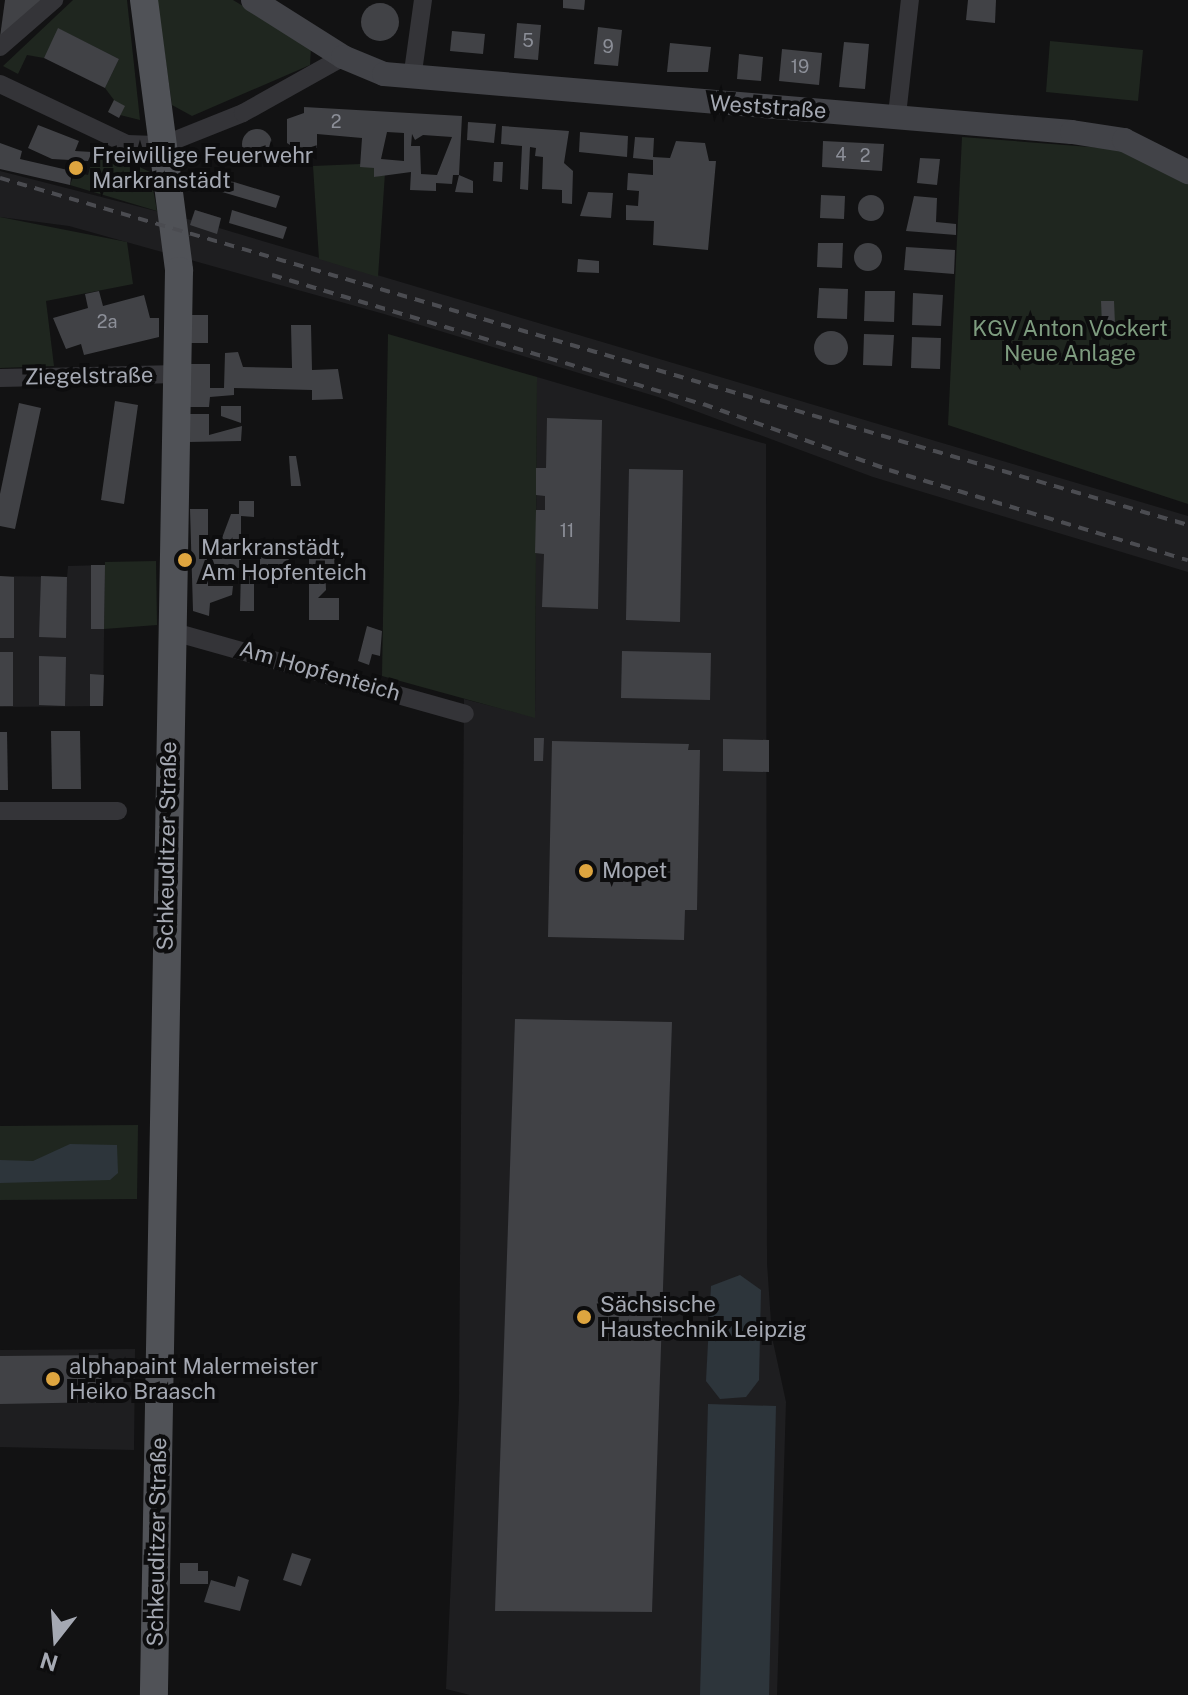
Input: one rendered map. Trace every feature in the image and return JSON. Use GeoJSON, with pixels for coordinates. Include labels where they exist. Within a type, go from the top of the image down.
{"type":"FeatureCollection","features":[{"type":"Feature","properties":{"kind":"main road","name":"Schkeuditzer Straße"},"geometry":{"type":"LineString","coordinates":[[144,0],[178,259],[154,1695]]}},
{"type":"Feature","properties":{"kind":"main road","name":"Weststraße"},"geometry":{"type":"LineString","coordinates":[[253,0],[343,57],[412,79],[897,115],[1124,140],[1188,172]]}},
{"type":"Feature","properties":{"kind":"street"},"geometry":{"type":"LineString","coordinates":[[0,47],[54,0]]}},
{"type":"Feature","properties":{"kind":"street"},"geometry":{"type":"LineString","coordinates":[[412,79],[423,0]]}},
{"type":"Feature","properties":{"kind":"street"},"geometry":{"type":"LineString","coordinates":[[897,115],[910,0]]}},
{"type":"Feature","properties":{"kind":"street"},"geometry":{"type":"LineString","coordinates":[[0,84],[127,144],[163,145],[243,113],[343,57]]}},
{"type":"Feature","properties":{"kind":"street","name":"Ziegelstraße"},"geometry":{"type":"LineString","coordinates":[[0,378],[178,374]]}},
{"type":"Feature","properties":{"kind":"street","name":"Am Hopfenteich"},"geometry":{"type":"LineString","coordinates":[[174,632],[465,714]]}},
{"type":"Feature","properties":{"kind":"street"},"geometry":{"type":"LineString","coordinates":[[0,811],[118,811]]}},
{"type":"Feature","properties":{"kind":"shaded area"},"geometry":{"type":"Polygon","coordinates":[[[0,171],[191,220],[195,210],[221,218],[219,228],[1188,516],[1188,572],[873,477],[658,397],[384,314],[69,226],[0,217],[0,171]]]}},
{"type":"Feature","properties":{"kind":"shaded area"},"geometry":{"type":"Polygon","coordinates":[[[537,377],[766,444],[767,1263],[772,1337],[786,1402],[777,1695],[470,1695],[446,1689],[459,1399],[464,699],[535,717],[537,377]]]}},
{"type":"Feature","properties":{"kind":"shaded area"},"geometry":{"type":"Polygon","coordinates":[[[105,565],[103,706],[0,707],[0,576],[67,577],[68,566],[105,565]]]}},
{"type":"Feature","properties":{"kind":"shaded area"},"geometry":{"type":"Polygon","coordinates":[[[70,1144],[117,1145],[118,1173],[110,1180],[0,1183],[0,1160],[33,1161],[70,1144]]]}},
{"type":"Feature","properties":{"kind":"shaded area"},"geometry":{"type":"Polygon","coordinates":[[[740,1275],[761,1290],[759,1380],[746,1397],[720,1399],[706,1381],[711,1286],[740,1275]]]}},
{"type":"Feature","properties":{"kind":"shaded area"},"geometry":{"type":"Polygon","coordinates":[[[135,1349],[134,1450],[0,1447],[0,1350],[135,1349]]]}},
{"type":"Feature","properties":{"kind":"shaded area"},"geometry":{"type":"Polygon","coordinates":[[[708,1404],[776,1406],[769,1695],[700,1695],[708,1404]]]}},
{"type":"Feature","properties":{"kind":"green space"},"geometry":{"type":"Polygon","coordinates":[[[73,0],[127,0],[140,120],[108,112],[114,100],[105,88],[119,59],[59,29],[44,58],[27,55],[18,74],[3,66],[73,0]]]}},
{"type":"Feature","properties":{"kind":"green space"},"geometry":{"type":"Polygon","coordinates":[[[157,0],[233,0],[311,47],[310,65],[192,116],[172,105],[157,0]]]}},
{"type":"Feature","properties":{"kind":"green space"},"geometry":{"type":"Polygon","coordinates":[[[1050,41],[1143,50],[1138,101],[1046,92],[1050,41]]]}},
{"type":"Feature","properties":{"kind":"green space","name":"KGV Anton Vockert Neue Anlage"},"geometry":{"type":"Polygon","coordinates":[[[962,137],[1129,150],[1188,181],[1188,504],[948,425],[962,137]]]}},
{"type":"Feature","properties":{"kind":"green space"},"geometry":{"type":"Polygon","coordinates":[[[90,143],[150,172],[157,211],[70,185],[75,172],[88,175],[95,149],[90,143]]]}},
{"type":"Feature","properties":{"kind":"green space"},"geometry":{"type":"Polygon","coordinates":[[[360,164],[374,168],[374,177],[385,173],[378,277],[319,259],[313,166],[360,164]]]}},
{"type":"Feature","properties":{"kind":"green space"},"geometry":{"type":"Polygon","coordinates":[[[0,217],[127,242],[133,284],[46,301],[54,366],[0,368],[0,217]]]}},
{"type":"Feature","properties":{"kind":"green space"},"geometry":{"type":"Polygon","coordinates":[[[388,334],[537,377],[535,718],[382,676],[388,334]]]}},
{"type":"Feature","properties":{"kind":"green space"},"geometry":{"type":"Polygon","coordinates":[[[156,561],[157,625],[104,629],[105,562],[156,561]]]}},
{"type":"Feature","properties":{"kind":"green space"},"geometry":{"type":"Polygon","coordinates":[[[138,1125],[137,1199],[0,1200],[0,1126],[138,1125]]]}},
{"type":"Feature","properties":{"kind":"building"},"geometry":{"type":"Polygon","coordinates":[[[5,0],[43,0],[0,37],[5,0]]]}},
{"type":"Feature","properties":{"kind":"building"},"geometry":{"type":"Polygon","coordinates":[[[563,0],[585,0],[584,10],[563,8],[563,0]]]}},
{"type":"Feature","properties":{"kind":"building"},"geometry":{"type":"Polygon","coordinates":[[[968,0],[996,0],[995,23],[966,20],[968,0]]]}},
{"type":"Feature","properties":{"kind":"building"},"geometry":{"type":"Polygon","coordinates":[[[380,3],[394,8],[399,22],[394,36],[380,41],[366,36],[361,22],[366,8],[380,3]]]}},
{"type":"Feature","properties":{"kind":"building"},"geometry":{"type":"Polygon","coordinates":[[[517,23],[541,25],[538,60],[514,58],[517,23]]]}},
{"type":"Feature","properties":{"kind":"building"},"geometry":{"type":"Polygon","coordinates":[[[598,27],[622,30],[618,66],[594,64],[598,27]]]}},
{"type":"Feature","properties":{"kind":"building","name":"Freiwillige Feuerwehr Markranstädt"},"geometry":{"type":"Polygon","coordinates":[[[58,28],[119,59],[105,88],[44,58],[58,28]]]}},
{"type":"Feature","properties":{"kind":"building"},"geometry":{"type":"Polygon","coordinates":[[[452,31],[485,34],[483,54],[450,51],[452,31]]]}},
{"type":"Feature","properties":{"kind":"building"},"geometry":{"type":"Polygon","coordinates":[[[844,42],[869,44],[865,89],[839,87],[844,42]]]}},
{"type":"Feature","properties":{"kind":"building"},"geometry":{"type":"Polygon","coordinates":[[[670,43],[711,47],[708,72],[667,72],[670,43]]]}},
{"type":"Feature","properties":{"kind":"building"},"geometry":{"type":"Polygon","coordinates":[[[782,49],[822,53],[819,85],[779,81],[782,49]]]}},
{"type":"Feature","properties":{"kind":"building"},"geometry":{"type":"Polygon","coordinates":[[[739,54],[763,57],[761,81],[737,79],[739,54]]]}},
{"type":"Feature","properties":{"kind":"building"},"geometry":{"type":"Polygon","coordinates":[[[114,100],[125,106],[119,118],[108,112],[114,100]]]}},
{"type":"Feature","properties":{"kind":"building"},"geometry":{"type":"Polygon","coordinates":[[[304,107],[462,116],[459,175],[453,175],[452,184],[436,183],[436,191],[410,190],[411,172],[374,177],[374,168],[360,167],[362,138],[317,134],[317,148],[296,149],[287,143],[287,119],[304,113],[304,107]],[[387,132],[381,159],[404,161],[404,133],[387,132]],[[412,134],[411,146],[420,146],[421,174],[437,175],[452,137],[423,135],[415,140],[412,134]]]}},
{"type":"Feature","properties":{"kind":"building"},"geometry":{"type":"Polygon","coordinates":[[[468,122],[496,124],[494,143],[467,140],[468,122]]]}},
{"type":"Feature","properties":{"kind":"building"},"geometry":{"type":"Polygon","coordinates":[[[38,125],[79,141],[75,151],[92,152],[88,161],[52,159],[28,148],[38,125]]]}},
{"type":"Feature","properties":{"kind":"building"},"geometry":{"type":"Polygon","coordinates":[[[502,126],[569,131],[564,163],[573,171],[572,204],[562,203],[562,190],[542,189],[543,157],[535,156],[536,148],[530,147],[528,190],[520,189],[522,146],[501,144],[502,126]]]}},
{"type":"Feature","properties":{"kind":"building"},"geometry":{"type":"Polygon","coordinates":[[[257,129],[263,130],[271,138],[271,150],[263,158],[257,159],[251,158],[243,150],[242,144],[243,138],[251,130],[257,129]]]}},
{"type":"Feature","properties":{"kind":"building"},"geometry":{"type":"Polygon","coordinates":[[[580,132],[628,136],[627,157],[579,152],[580,132]]]}},
{"type":"Feature","properties":{"kind":"building"},"geometry":{"type":"Polygon","coordinates":[[[635,137],[654,138],[653,157],[670,158],[676,141],[705,143],[709,161],[716,161],[708,250],[653,245],[654,221],[626,220],[626,205],[638,206],[639,191],[627,190],[628,173],[653,175],[653,160],[633,158],[635,137]]]}},
{"type":"Feature","properties":{"kind":"building"},"geometry":{"type":"Polygon","coordinates":[[[823,141],[884,144],[882,171],[822,167],[823,141]]]}},
{"type":"Feature","properties":{"kind":"building"},"geometry":{"type":"Polygon","coordinates":[[[0,143],[22,151],[20,159],[72,171],[70,185],[0,169],[0,143]]]}},
{"type":"Feature","properties":{"kind":"building"},"geometry":{"type":"Polygon","coordinates":[[[920,158],[940,159],[937,185],[917,183],[920,158]]]}},
{"type":"Feature","properties":{"kind":"building"},"geometry":{"type":"Polygon","coordinates":[[[494,162],[503,162],[502,182],[493,181],[494,162]]]}},
{"type":"Feature","properties":{"kind":"building"},"geometry":{"type":"Polygon","coordinates":[[[198,171],[280,196],[276,208],[195,184],[198,171]]]}},
{"type":"Feature","properties":{"kind":"building"},"geometry":{"type":"Polygon","coordinates":[[[459,175],[473,181],[473,193],[455,192],[459,175]]]}},
{"type":"Feature","properties":{"kind":"building"},"geometry":{"type":"Polygon","coordinates":[[[588,192],[613,193],[611,218],[580,216],[588,192]]]}},
{"type":"Feature","properties":{"kind":"building"},"geometry":{"type":"Polygon","coordinates":[[[821,195],[845,196],[844,219],[820,218],[821,195]]]}},
{"type":"Feature","properties":{"kind":"building"},"geometry":{"type":"Polygon","coordinates":[[[871,195],[880,199],[884,208],[880,217],[871,221],[862,217],[858,208],[862,199],[871,195]]]}},
{"type":"Feature","properties":{"kind":"building"},"geometry":{"type":"Polygon","coordinates":[[[914,196],[937,198],[936,222],[956,224],[956,235],[906,231],[914,196]]]}},
{"type":"Feature","properties":{"kind":"building"},"geometry":{"type":"Polygon","coordinates":[[[195,210],[221,218],[217,234],[190,225],[195,210]]]}},
{"type":"Feature","properties":{"kind":"building"},"geometry":{"type":"Polygon","coordinates":[[[232,210],[287,227],[283,239],[229,223],[232,210]]]}},
{"type":"Feature","properties":{"kind":"building"},"geometry":{"type":"Polygon","coordinates":[[[818,243],[843,243],[842,268],[817,267],[818,243]]]}},
{"type":"Feature","properties":{"kind":"building"},"geometry":{"type":"Polygon","coordinates":[[[868,243],[878,247],[882,257],[878,267],[868,271],[858,267],[854,257],[858,247],[868,243]]]}},
{"type":"Feature","properties":{"kind":"building"},"geometry":{"type":"Polygon","coordinates":[[[906,247],[955,250],[954,274],[904,270],[906,247]]]}},
{"type":"Feature","properties":{"kind":"building"},"geometry":{"type":"Polygon","coordinates":[[[578,259],[599,261],[599,273],[577,272],[578,259]]]}},
{"type":"Feature","properties":{"kind":"building"},"geometry":{"type":"Polygon","coordinates":[[[819,288],[848,289],[847,319],[817,318],[819,288]]]}},
{"type":"Feature","properties":{"kind":"building"},"geometry":{"type":"Polygon","coordinates":[[[99,291],[103,306],[144,295],[150,318],[159,318],[159,337],[84,355],[81,344],[66,349],[53,318],[88,308],[85,294],[99,291]]]}},
{"type":"Feature","properties":{"kind":"building"},"geometry":{"type":"Polygon","coordinates":[[[865,291],[895,291],[894,322],[864,321],[865,291]]]}},
{"type":"Feature","properties":{"kind":"building"},"geometry":{"type":"Polygon","coordinates":[[[913,293],[943,295],[941,326],[912,325],[913,293]]]}},
{"type":"Feature","properties":{"kind":"building"},"geometry":{"type":"Polygon","coordinates":[[[1101,301],[1114,301],[1115,324],[1102,325],[1101,301]]]}},
{"type":"Feature","properties":{"kind":"building"},"geometry":{"type":"Polygon","coordinates":[[[189,315],[208,315],[208,343],[189,343],[189,315]]]}},
{"type":"Feature","properties":{"kind":"building"},"geometry":{"type":"Polygon","coordinates":[[[291,325],[311,325],[312,370],[338,369],[343,399],[312,400],[312,390],[234,388],[234,395],[210,397],[209,407],[189,407],[189,364],[210,364],[210,388],[224,388],[225,353],[238,352],[243,367],[292,368],[291,325]]]}},
{"type":"Feature","properties":{"kind":"building"},"geometry":{"type":"Polygon","coordinates":[[[831,331],[843,336],[848,348],[843,360],[831,365],[819,360],[814,348],[819,336],[831,331]]]}},
{"type":"Feature","properties":{"kind":"building"},"geometry":{"type":"Polygon","coordinates":[[[864,334],[894,335],[892,366],[863,365],[864,334]]]}},
{"type":"Feature","properties":{"kind":"building"},"geometry":{"type":"Polygon","coordinates":[[[912,337],[941,338],[940,369],[911,368],[912,337]]]}},
{"type":"Feature","properties":{"kind":"building"},"geometry":{"type":"Polygon","coordinates":[[[115,401],[138,405],[124,504],[101,500],[115,401]]]}},
{"type":"Feature","properties":{"kind":"building"},"geometry":{"type":"Polygon","coordinates":[[[19,403],[41,408],[15,529],[0,526],[0,494],[19,403]]]}},
{"type":"Feature","properties":{"kind":"building"},"geometry":{"type":"Polygon","coordinates":[[[221,406],[241,406],[241,423],[221,416],[221,406]]]}},
{"type":"Feature","properties":{"kind":"building"},"geometry":{"type":"Polygon","coordinates":[[[189,414],[209,414],[209,435],[242,426],[241,441],[188,442],[189,414]]]}},
{"type":"Feature","properties":{"kind":"building"},"geometry":{"type":"Polygon","coordinates":[[[547,418],[602,420],[598,609],[542,607],[544,554],[535,553],[536,510],[545,510],[545,496],[536,495],[536,468],[546,468],[547,418]]]}},
{"type":"Feature","properties":{"kind":"building"},"geometry":{"type":"Polygon","coordinates":[[[289,456],[296,456],[301,486],[291,486],[289,456]]]}},
{"type":"Feature","properties":{"kind":"building"},"geometry":{"type":"Polygon","coordinates":[[[629,469],[683,470],[680,622],[626,620],[629,469]]]}},
{"type":"Feature","properties":{"kind":"building"},"geometry":{"type":"Polygon","coordinates":[[[239,501],[254,501],[254,517],[241,516],[241,568],[208,567],[208,586],[233,586],[232,595],[210,603],[209,616],[193,611],[190,509],[208,509],[208,547],[234,548],[222,538],[231,514],[239,514],[239,501]]]}},
{"type":"Feature","properties":{"kind":"building"},"geometry":{"type":"Polygon","coordinates":[[[309,552],[334,555],[335,564],[325,564],[326,590],[318,598],[339,598],[339,620],[309,620],[309,552]]]}},
{"type":"Feature","properties":{"kind":"building"},"geometry":{"type":"Polygon","coordinates":[[[260,555],[289,556],[288,567],[260,567],[260,555]]]}},
{"type":"Feature","properties":{"kind":"building"},"geometry":{"type":"Polygon","coordinates":[[[91,565],[105,565],[104,629],[91,629],[91,565]]]}},
{"type":"Feature","properties":{"kind":"building"},"geometry":{"type":"Polygon","coordinates":[[[241,568],[254,568],[254,611],[240,611],[241,568]]]}},
{"type":"Feature","properties":{"kind":"building"},"geometry":{"type":"Polygon","coordinates":[[[361,568],[361,581],[350,581],[349,569],[361,568]]]}},
{"type":"Feature","properties":{"kind":"building"},"geometry":{"type":"Polygon","coordinates":[[[0,576],[14,577],[14,638],[0,638],[0,576]]]}},
{"type":"Feature","properties":{"kind":"building"},"geometry":{"type":"Polygon","coordinates":[[[41,576],[67,577],[66,638],[39,637],[41,576]]]}},
{"type":"Feature","properties":{"kind":"building"},"geometry":{"type":"Polygon","coordinates":[[[367,626],[382,631],[380,656],[372,654],[369,665],[358,661],[367,626]]]}},
{"type":"Feature","properties":{"kind":"building"},"geometry":{"type":"Polygon","coordinates":[[[622,651],[711,653],[710,700],[621,698],[622,651]]]}},
{"type":"Feature","properties":{"kind":"building"},"geometry":{"type":"Polygon","coordinates":[[[0,652],[13,652],[13,706],[0,706],[0,652]]]}},
{"type":"Feature","properties":{"kind":"building"},"geometry":{"type":"Polygon","coordinates":[[[39,656],[66,657],[65,706],[39,705],[39,656]]]}},
{"type":"Feature","properties":{"kind":"building"},"geometry":{"type":"Polygon","coordinates":[[[90,674],[104,675],[103,706],[90,706],[90,674]]]}},
{"type":"Feature","properties":{"kind":"building"},"geometry":{"type":"Polygon","coordinates":[[[51,731],[80,731],[81,789],[52,789],[51,731]]]}},
{"type":"Feature","properties":{"kind":"building"},"geometry":{"type":"Polygon","coordinates":[[[0,732],[7,732],[8,790],[0,790],[0,732]]]}},
{"type":"Feature","properties":{"kind":"building"},"geometry":{"type":"Polygon","coordinates":[[[534,738],[544,738],[543,761],[534,761],[534,738]]]}},
{"type":"Feature","properties":{"kind":"building"},"geometry":{"type":"Polygon","coordinates":[[[723,739],[769,740],[769,772],[723,771],[723,739]]]}},
{"type":"Feature","properties":{"kind":"building"},"geometry":{"type":"Polygon","coordinates":[[[552,741],[689,744],[688,750],[700,750],[697,910],[685,910],[684,940],[548,937],[552,741]]]}},
{"type":"Feature","properties":{"kind":"building","name":"Sächsische Haustechnik Leipzig"},"geometry":{"type":"Polygon","coordinates":[[[515,1019],[672,1022],[652,1612],[495,1611],[515,1019]]]}},
{"type":"Feature","properties":{"kind":"building","name":"alphapaint Malermeister Heiko Braasch"},"geometry":{"type":"Polygon","coordinates":[[[107,1355],[107,1402],[0,1404],[0,1356],[107,1355]]]}},
{"type":"Feature","properties":{"kind":"building"},"geometry":{"type":"Polygon","coordinates":[[[292,1553],[311,1559],[301,1586],[283,1580],[292,1553]]]}},
{"type":"Feature","properties":{"kind":"building"},"geometry":{"type":"Polygon","coordinates":[[[180,1563],[198,1563],[198,1571],[208,1571],[208,1584],[180,1584],[180,1563]]]}},
{"type":"Feature","properties":{"kind":"building"},"geometry":{"type":"Polygon","coordinates":[[[238,1576],[249,1580],[240,1611],[204,1602],[211,1580],[235,1587],[238,1576]]]}},
{"type":"Feature","properties":{"kind":"railway"},"geometry":{"type":"LineString","coordinates":[[0,178],[1188,525]]}},
{"type":"Feature","properties":{"kind":"railway"},"geometry":{"type":"LineString","coordinates":[[272,275],[703,404],[889,470],[1188,560]]}},
{"type":"Feature","properties":{"kind":"place","name":"Freiwillige Feuerwehr Markranstädt"},"geometry":{"type":"Point","coordinates":[76,168]}},
{"type":"Feature","properties":{"kind":"place","name":"Markranstädt, Am Hopfenteich"},"geometry":{"type":"Point","coordinates":[185,560]}},
{"type":"Feature","properties":{"kind":"place","name":"Mopet"},"geometry":{"type":"Point","coordinates":[586,871]}},
{"type":"Feature","properties":{"kind":"place","name":"Sächsische Haustechnik Leipzig"},"geometry":{"type":"Point","coordinates":[584,1317]}},
{"type":"Feature","properties":{"kind":"place","name":"alphapaint Malermeister Heiko Braasch"},"geometry":{"type":"Point","coordinates":[53,1379]}}]}
